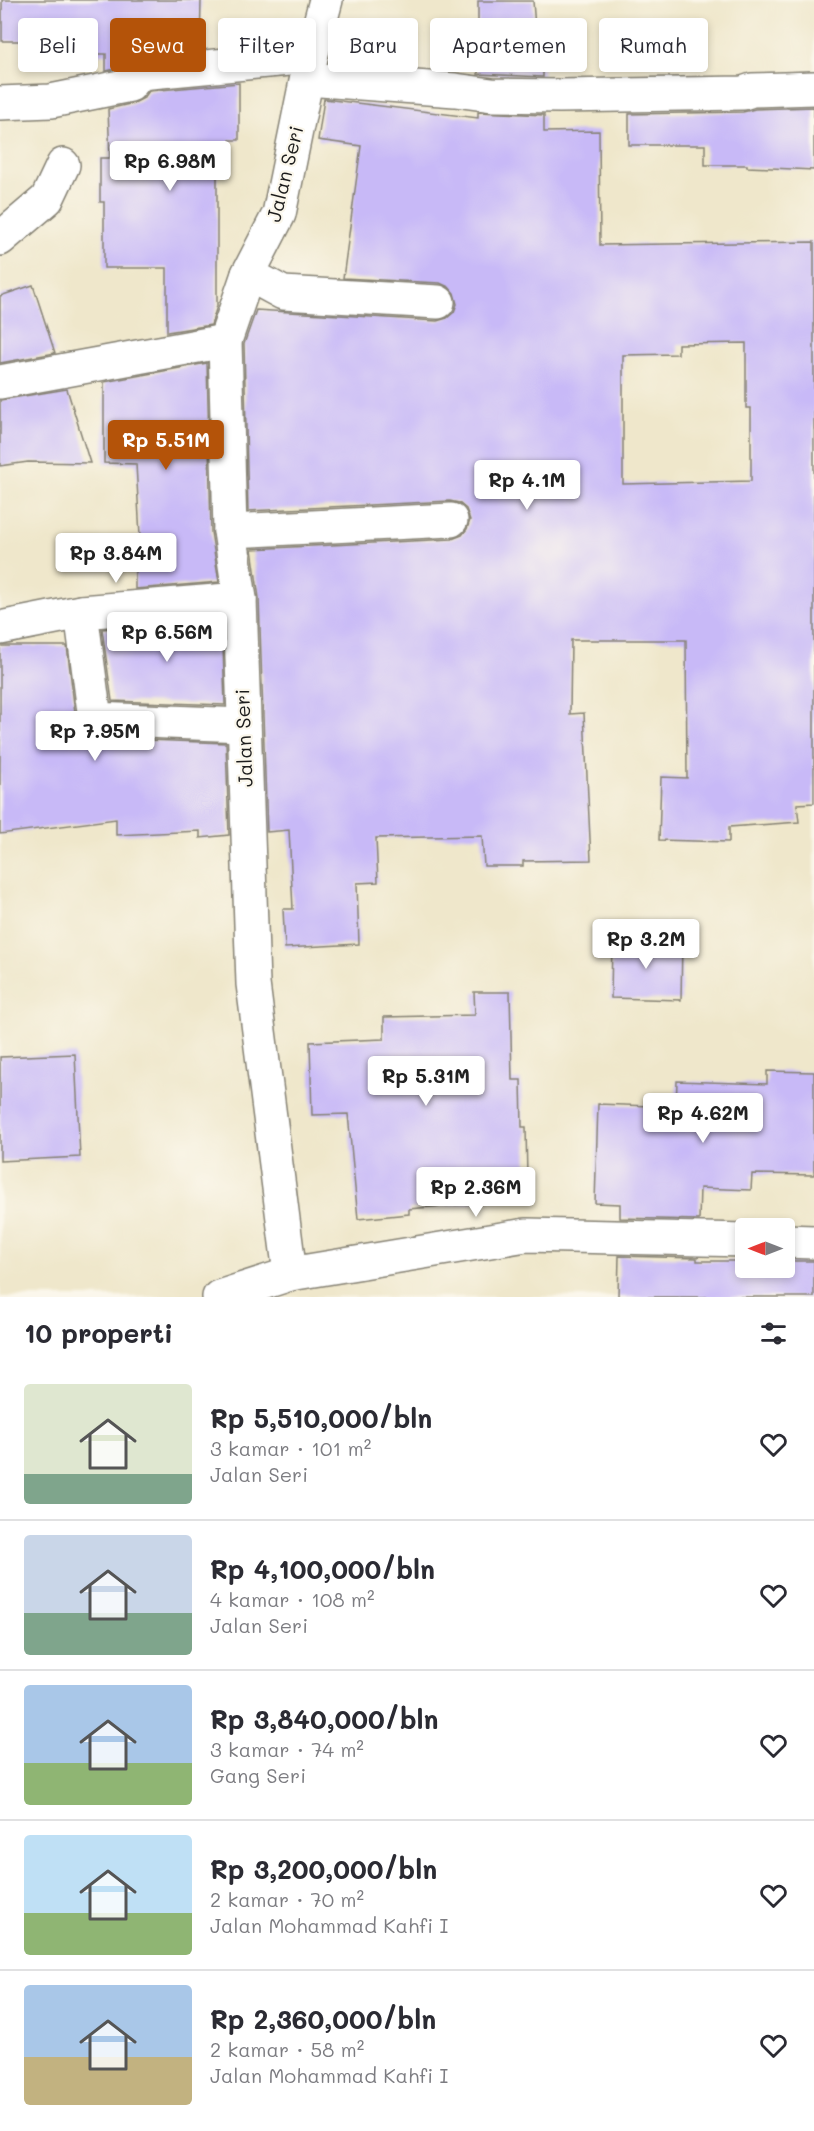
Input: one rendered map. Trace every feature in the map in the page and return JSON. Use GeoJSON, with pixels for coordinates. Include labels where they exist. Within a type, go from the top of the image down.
{"type":"FeatureCollection","features":[{"type":"Feature","properties":{"kind":"street","name":"Jalan Seri"},"geometry":{"type":"LineString","coordinates":[[316,40],[326,0]]}},
{"type":"Feature","properties":{"kind":"street"},"geometry":{"type":"LineString","coordinates":[[316,69],[492,95],[743,93],[752,90],[814,88]]}},
{"type":"Feature","properties":{"kind":"street"},"geometry":{"type":"LineString","coordinates":[[0,103],[51,101],[130,85],[140,73],[218,71]]}},
{"type":"Feature","properties":{"kind":"street","name":"Jalan Seri"},"geometry":{"type":"LineString","coordinates":[[290,1274],[253,984],[240,599],[231,531],[225,341],[248,274],[279,214],[308,72]]}},
{"type":"Feature","properties":{"kind":"street"},"geometry":{"type":"LineString","coordinates":[[0,239],[46,199],[63,165]]}},
{"type":"Feature","properties":{"kind":"street"},"geometry":{"type":"LineString","coordinates":[[248,274],[283,293],[438,302]]}},
{"type":"Feature","properties":{"kind":"street"},"geometry":{"type":"LineString","coordinates":[[0,382],[225,341]]}},
{"type":"Feature","properties":{"kind":"street"},"geometry":{"type":"LineString","coordinates":[[231,531],[451,520]]}},
{"type":"Feature","properties":{"kind":"street"},"geometry":{"type":"LineString","coordinates":[[0,628],[81,612],[240,599]]}},
{"type":"Feature","properties":{"kind":"street"},"geometry":{"type":"LineString","coordinates":[[81,612],[95,719],[243,725]]}},
{"type":"Feature","properties":{"kind":"street"},"geometry":{"type":"LineString","coordinates":[[234,1295],[290,1274],[526,1235],[735,1240]]}},
{"type":"Feature","properties":{"kind":"street"},"geometry":{"type":"LineString","coordinates":[[795,1241],[814,1242]]}},
{"type":"Feature","properties":{"kind":"building"},"geometry":{"type":"Polygon","coordinates":[[[2,0],[201,0],[201,18],[110,18],[110,70],[106,71],[106,54],[98,54],[98,18],[18,18],[18,41],[2,41],[2,0]]]}},
{"type":"Feature","properties":{"kind":"building"},"geometry":{"type":"Polygon","coordinates":[[[478,1],[533,1],[534,18],[478,18],[478,1]]]}},
{"type":"Feature","properties":{"kind":"building"},"geometry":{"type":"Polygon","coordinates":[[[478,72],[543,72],[543,77],[478,74],[478,72]]]}},
{"type":"Feature","properties":{"kind":"building"},"geometry":{"type":"Polygon","coordinates":[[[239,83],[239,140],[230,140],[230,171],[217,171],[217,306],[211,325],[167,332],[167,268],[104,268],[104,202],[100,202],[100,158],[110,158],[108,109],[134,103],[144,98],[149,91],[239,83]]]}},
{"type":"Feature","properties":{"kind":"building"},"geometry":{"type":"Polygon","coordinates":[[[324,99],[478,118],[478,112],[544,115],[544,132],[599,131],[600,245],[814,242],[814,803],[797,804],[799,822],[729,827],[729,842],[659,840],[661,777],[687,778],[686,640],[571,640],[570,714],[584,713],[591,860],[523,861],[523,866],[484,866],[482,836],[376,838],[378,882],[357,883],[359,944],[285,948],[283,909],[293,909],[289,830],[267,832],[259,598],[252,549],[452,539],[462,535],[470,520],[466,509],[459,503],[450,501],[248,511],[244,344],[256,310],[437,321],[447,318],[454,312],[457,304],[454,293],[449,287],[440,283],[343,278],[361,146],[318,140],[324,99]],[[746,343],[678,344],[678,354],[623,355],[623,484],[751,481],[751,408],[746,408],[746,343]]]}},
{"type":"Feature","properties":{"kind":"building"},"geometry":{"type":"Polygon","coordinates":[[[814,107],[814,170],[747,167],[747,165],[705,165],[705,145],[629,145],[629,114],[743,112],[755,109],[814,107]]]}},
{"type":"Feature","properties":{"kind":"building"},"geometry":{"type":"Polygon","coordinates":[[[33,285],[55,353],[0,363],[0,296],[33,285]]]}},
{"type":"Feature","properties":{"kind":"building"},"geometry":{"type":"Polygon","coordinates":[[[207,363],[211,532],[219,582],[135,589],[135,553],[141,554],[136,464],[104,463],[104,382],[207,363]]]}},
{"type":"Feature","properties":{"kind":"building"},"geometry":{"type":"Polygon","coordinates":[[[67,389],[90,463],[28,462],[0,466],[0,400],[67,389]]]}},
{"type":"Feature","properties":{"kind":"building"},"geometry":{"type":"Polygon","coordinates":[[[222,619],[225,705],[112,701],[102,629],[222,619]]]}},
{"type":"Feature","properties":{"kind":"building"},"geometry":{"type":"Polygon","coordinates":[[[0,646],[67,646],[76,721],[86,736],[226,743],[229,835],[200,838],[200,831],[116,835],[116,819],[0,834],[0,646]]]}},
{"type":"Feature","properties":{"kind":"building"},"geometry":{"type":"Polygon","coordinates":[[[612,939],[682,942],[681,1000],[611,998],[612,939]]]}},
{"type":"Feature","properties":{"kind":"building"},"geometry":{"type":"Polygon","coordinates":[[[474,992],[510,992],[512,1080],[521,1080],[522,1127],[526,1127],[527,1178],[471,1179],[473,1203],[409,1209],[409,1214],[358,1219],[348,1114],[312,1115],[310,1042],[384,1039],[384,1017],[475,1015],[474,992]]]}},
{"type":"Feature","properties":{"kind":"building"},"geometry":{"type":"Polygon","coordinates":[[[75,1054],[80,1157],[0,1161],[0,1057],[75,1054]]]}},
{"type":"Feature","properties":{"kind":"building"},"geometry":{"type":"Polygon","coordinates":[[[767,1071],[814,1072],[814,1175],[752,1174],[751,1190],[700,1188],[699,1220],[620,1218],[620,1204],[595,1203],[598,1104],[676,1107],[677,1081],[767,1084],[767,1071]]]}},
{"type":"Feature","properties":{"kind":"building"},"geometry":{"type":"Polygon","coordinates":[[[619,1256],[735,1261],[735,1278],[795,1278],[795,1261],[814,1261],[814,1297],[618,1297],[619,1256]]]}}]}
